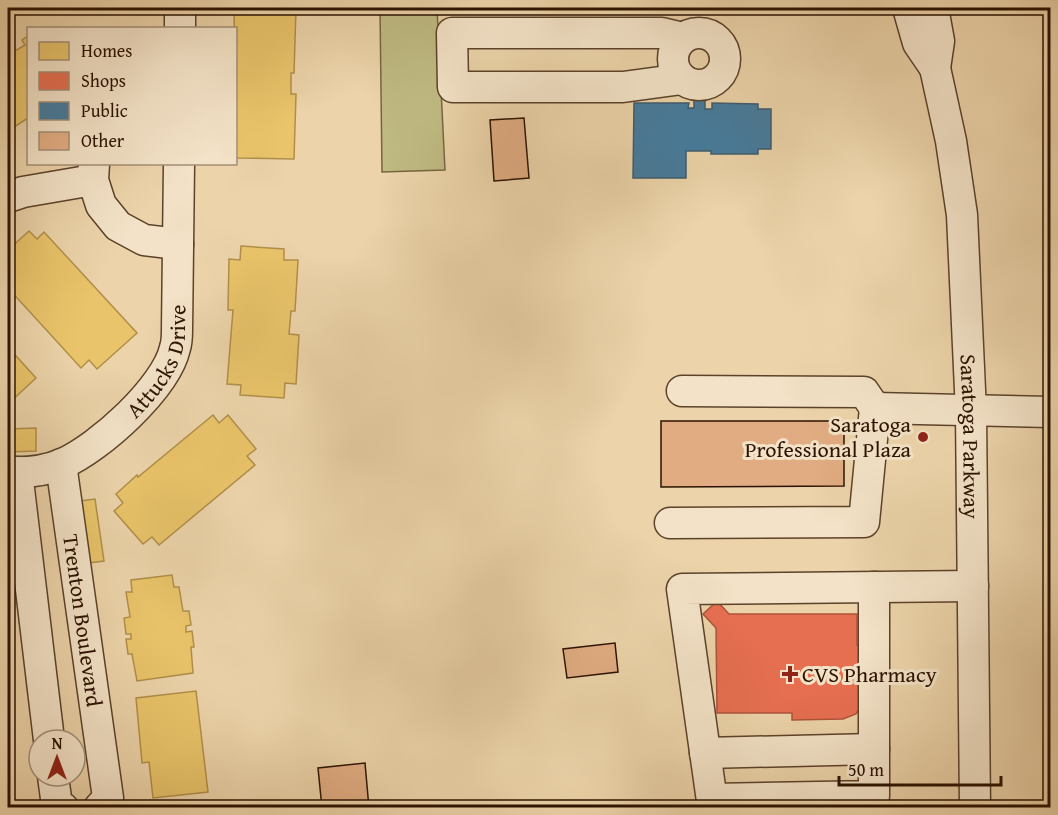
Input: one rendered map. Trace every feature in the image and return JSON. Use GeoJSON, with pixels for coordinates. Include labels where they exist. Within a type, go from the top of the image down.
{"type":"FeatureCollection","features":[{"type":"Feature","properties":{"kind":"street"},"geometry":{"type":"LineString","coordinates":[[180,8],[180,27]]}},
{"type":"Feature","properties":{"kind":"street","name":"Saratoga Parkway"},"geometry":{"type":"LineString","coordinates":[[908,8],[918,43],[935,68]]}},
{"type":"Feature","properties":{"kind":"street","name":"Saratoga Parkway"},"geometry":{"type":"LineString","coordinates":[[933,8],[939,41],[935,68],[951,141],[962,215],[970,412],[975,807]]}},
{"type":"Feature","properties":{"kind":"street"},"geometry":{"type":"LineString","coordinates":[[682,78],[623,87],[453,87],[452,33],[662,33],[695,26],[721,44],[725,51],[724,67],[715,80],[708,84],[689,84],[676,71],[673,63],[677,45],[695,26]]}},
{"type":"Feature","properties":{"kind":"street","name":"Attucks Drive"},"geometry":{"type":"LineString","coordinates":[[12,472],[39,471],[61,464],[83,453],[110,433],[152,391],[167,368],[175,349],[177,330],[179,165]]}},
{"type":"Feature","properties":{"kind":"street"},"geometry":{"type":"LineString","coordinates":[[8,198],[94,172],[101,205],[118,226],[144,240],[178,244]]}},
{"type":"Feature","properties":{"kind":"street"},"geometry":{"type":"LineString","coordinates":[[670,523],[864,522],[875,408],[864,392],[682,391]]}},
{"type":"Feature","properties":{"kind":"street"},"geometry":{"type":"LineString","coordinates":[[875,408],[970,412],[1050,412]]}},
{"type":"Feature","properties":{"kind":"street","name":"Trenton Boulevard"},"geometry":{"type":"LineString","coordinates":[[61,464],[108,798],[99,807]]}},
{"type":"Feature","properties":{"kind":"street","name":"Trenton Boulevard"},"geometry":{"type":"LineString","coordinates":[[12,472],[47,728]]}},
{"type":"Feature","properties":{"kind":"street"},"geometry":{"type":"LineString","coordinates":[[874,587],[874,796],[713,803],[682,589],[874,587],[973,586]]}},
{"type":"Feature","properties":{"kind":"street"},"geometry":{"type":"LineString","coordinates":[[705,753],[874,749]]}},
{"type":"Feature","properties":{"kind":"street"},"geometry":{"type":"LineString","coordinates":[[55,788],[57,806],[63,807]]}},
{"type":"Feature","properties":{"kind":"shaded area"},"geometry":{"type":"Polygon","coordinates":[[[380,8],[437,8],[445,170],[382,172],[380,8]]]}},
{"type":"Feature","properties":{"kind":"building: Homes"},"geometry":{"type":"Polygon","coordinates":[[[234,8],[296,8],[294,73],[291,73],[291,94],[296,94],[294,159],[237,158],[237,27],[234,27],[234,8]]]}},
{"type":"Feature","properties":{"kind":"building: Homes"},"geometry":{"type":"Polygon","coordinates":[[[27,37],[27,119],[8,131],[8,55],[25,45],[22,40],[27,37]]]}},
{"type":"Feature","properties":{"kind":"building: Homes"},"geometry":{"type":"Polygon","coordinates":[[[29,231],[37,239],[44,232],[137,333],[97,369],[89,360],[81,368],[8,288],[8,250],[29,231]]]}},
{"type":"Feature","properties":{"kind":"building: Homes"},"geometry":{"type":"Polygon","coordinates":[[[241,246],[284,249],[284,260],[298,260],[295,311],[291,311],[289,334],[299,335],[296,384],[285,383],[284,398],[240,395],[241,385],[227,384],[233,310],[228,310],[229,259],[240,260],[241,246]]]}},
{"type":"Feature","properties":{"kind":"building: Homes"},"geometry":{"type":"Polygon","coordinates":[[[8,347],[36,378],[8,404],[8,347]]]}},
{"type":"Feature","properties":{"kind":"building: Homes"},"geometry":{"type":"Polygon","coordinates":[[[213,415],[219,423],[228,415],[256,449],[247,456],[255,465],[159,545],[152,537],[143,544],[114,511],[123,503],[116,494],[213,415]]]}},
{"type":"Feature","properties":{"kind":"building: Homes"},"geometry":{"type":"Polygon","coordinates":[[[36,428],[36,451],[8,452],[8,429],[36,428]]]}},
{"type":"Feature","properties":{"kind":"building: Homes"},"geometry":{"type":"Polygon","coordinates":[[[95,499],[104,561],[81,564],[72,502],[95,499]]]}},
{"type":"Feature","properties":{"kind":"building: Homes"},"geometry":{"type":"Polygon","coordinates":[[[172,575],[174,587],[179,587],[183,611],[189,611],[191,625],[186,626],[186,632],[192,631],[193,673],[137,681],[132,654],[128,654],[126,639],[131,639],[131,634],[126,634],[124,618],[130,617],[126,592],[132,592],[131,580],[172,575]]]}},
{"type":"Feature","properties":{"kind":"building: Homes"},"geometry":{"type":"Polygon","coordinates":[[[196,691],[208,792],[153,798],[149,762],[142,763],[136,698],[196,691]]]}},
{"type":"Feature","properties":{"kind":"building: Shops","name":"CVS Pharmacy"},"geometry":{"type":"Polygon","coordinates":[[[717,601],[729,614],[857,614],[857,645],[864,645],[864,702],[856,714],[843,719],[792,720],[792,713],[717,713],[716,628],[703,614],[717,601]]]}},
{"type":"Feature","properties":{"kind":"building: Public"},"geometry":{"type":"Polygon","coordinates":[[[694,90],[705,90],[705,109],[712,109],[712,103],[758,104],[758,109],[771,109],[771,149],[758,149],[758,154],[711,154],[711,151],[686,151],[686,178],[633,178],[634,103],[689,103],[688,108],[694,108],[694,90]]]}},
{"type":"Feature","properties":{"kind":"building: Other"},"geometry":{"type":"Polygon","coordinates":[[[524,118],[529,178],[494,181],[490,120],[524,118]]]}},
{"type":"Feature","properties":{"kind":"building: Other"},"geometry":{"type":"Polygon","coordinates":[[[661,421],[844,421],[844,486],[661,487],[661,421]]]}},
{"type":"Feature","properties":{"kind":"building: Other"},"geometry":{"type":"Polygon","coordinates":[[[615,643],[618,672],[567,678],[563,649],[615,643]]]}},
{"type":"Feature","properties":{"kind":"building: Other"},"geometry":{"type":"Polygon","coordinates":[[[365,763],[369,808],[322,808],[318,768],[365,763]]]}},
{"type":"Feature","properties":{"kind":"place","name":"Saratoga Professional Plaza"},"geometry":{"type":"Point","coordinates":[923,437]}},
{"type":"Feature","properties":{"kind":"place","name":"CVS Pharmacy"},"geometry":{"type":"Point","coordinates":[790,674]}}]}
